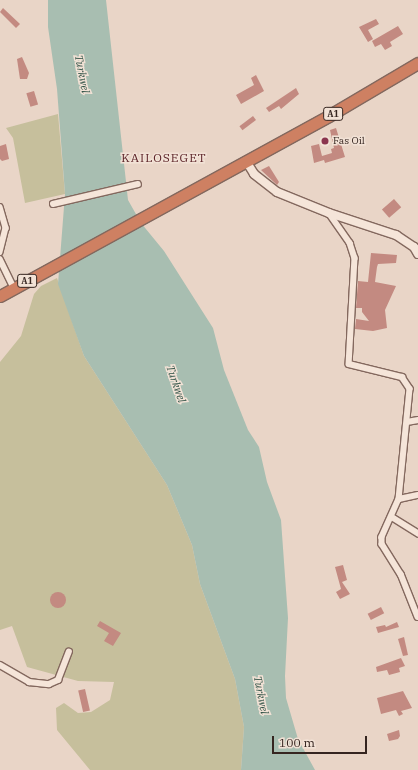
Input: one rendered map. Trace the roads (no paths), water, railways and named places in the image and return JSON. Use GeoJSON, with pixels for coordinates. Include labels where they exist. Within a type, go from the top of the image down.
{"type":"FeatureCollection","features":[{"type":"Feature","properties":{"kind":"highway","name":"A1"},"geometry":{"type":"LineString","coordinates":[[0,296],[153,211],[330,116],[418,63]]}},
{"type":"Feature","properties":{"kind":"street"},"geometry":{"type":"LineString","coordinates":[[246,161],[254,174],[266,185],[329,214],[396,235],[417,249]]}},
{"type":"Feature","properties":{"kind":"street"},"geometry":{"type":"LineString","coordinates":[[52,204],[138,184]]}},
{"type":"Feature","properties":{"kind":"street"},"geometry":{"type":"LineString","coordinates":[[0,207],[6,228],[0,252]]}},
{"type":"Feature","properties":{"kind":"street"},"geometry":{"type":"LineString","coordinates":[[329,214],[350,243],[356,258],[349,364],[402,377],[406,381],[410,395],[399,500],[382,537],[382,544],[401,574],[418,617]]}},
{"type":"Feature","properties":{"kind":"street"},"geometry":{"type":"LineString","coordinates":[[0,259],[14,288]]}},
{"type":"Feature","properties":{"kind":"street"},"geometry":{"type":"LineString","coordinates":[[407,422],[418,420]]}},
{"type":"Feature","properties":{"kind":"street"},"geometry":{"type":"LineString","coordinates":[[399,500],[418,495]]}},
{"type":"Feature","properties":{"kind":"street"},"geometry":{"type":"LineString","coordinates":[[392,517],[418,533]]}},
{"type":"Feature","properties":{"kind":"street"},"geometry":{"type":"LineString","coordinates":[[0,665],[29,682],[49,684],[58,680],[69,652]]}},
{"type":"Feature","properties":{"kind":"water","name":"Turkwel"},"geometry":{"type":"Polygon","coordinates":[[[48,0],[106,0],[128,200],[141,223],[164,251],[213,328],[224,370],[248,430],[259,447],[267,482],[281,520],[288,618],[285,676],[286,698],[298,739],[315,770],[241,770],[244,727],[235,679],[200,584],[192,545],[167,485],[84,356],[58,284],[65,194],[57,89],[48,27],[48,0]]]}},
{"type":"Feature","properties":{"kind":"place","name":"Fas Oil"},"geometry":{"type":"Point","coordinates":[325,141]}},
{"type":"Feature","properties":{"kind":"district","name":"KAILOSEGET"},"geometry":{"type":"Point","coordinates":[164,158]}}]}
